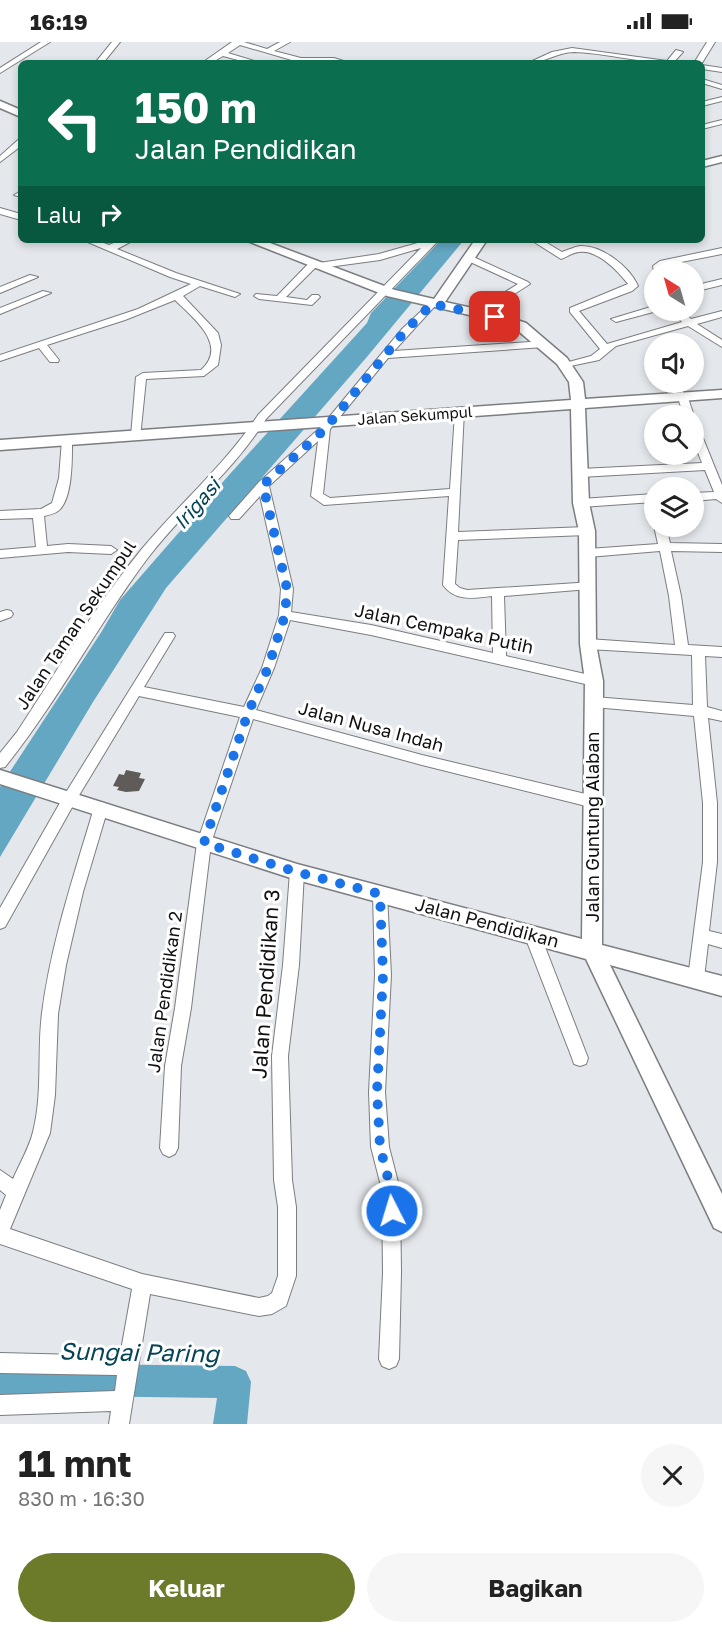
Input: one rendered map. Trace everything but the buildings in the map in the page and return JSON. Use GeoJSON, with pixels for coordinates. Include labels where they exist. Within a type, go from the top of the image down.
{"type":"FeatureCollection","features":[{"type":"Feature","properties":{"kind":"street"},"geometry":{"type":"LineString","coordinates":[[0,71],[45,42]]}},
{"type":"Feature","properties":{"kind":"street"},"geometry":{"type":"LineString","coordinates":[[101,60],[116,42]]}},
{"type":"Feature","properties":{"kind":"street"},"geometry":{"type":"LineString","coordinates":[[210,60],[237,42],[303,60]]}},
{"type":"Feature","properties":{"kind":"street"},"geometry":{"type":"LineString","coordinates":[[268,51],[286,42]]}},
{"type":"Feature","properties":{"kind":"street"},"geometry":{"type":"LineString","coordinates":[[700,60],[711,42]]}},
{"type":"Feature","properties":{"kind":"street"},"geometry":{"type":"LineString","coordinates":[[540,60],[572,50],[647,60]]}},
{"type":"Feature","properties":{"kind":"street"},"geometry":{"type":"LineString","coordinates":[[672,60],[679,51]]}},
{"type":"Feature","properties":{"kind":"street"},"geometry":{"type":"LineString","coordinates":[[221,53],[246,60]]}},
{"type":"Feature","properties":{"kind":"street"},"geometry":{"type":"LineString","coordinates":[[705,67],[722,70]]}},
{"type":"Feature","properties":{"kind":"street"},"geometry":{"type":"LineString","coordinates":[[705,82],[722,87]]}},
{"type":"Feature","properties":{"kind":"street"},"geometry":{"type":"LineString","coordinates":[[705,103],[722,99]]}},
{"type":"Feature","properties":{"kind":"street"},"geometry":{"type":"LineString","coordinates":[[0,104],[18,113]]}},
{"type":"Feature","properties":{"kind":"street"},"geometry":{"type":"LineString","coordinates":[[705,126],[722,122]]}},
{"type":"Feature","properties":{"kind":"street"},"geometry":{"type":"LineString","coordinates":[[0,160],[4,152],[18,144]]}},
{"type":"Feature","properties":{"kind":"street"},"geometry":{"type":"LineString","coordinates":[[705,163],[722,159]]}},
{"type":"Feature","properties":{"kind":"street"},"geometry":{"type":"LineString","coordinates":[[0,211],[18,217]]}},
{"type":"Feature","properties":{"kind":"street"},"geometry":{"type":"LineString","coordinates":[[96,243],[173,275],[235,294]]}},
{"type":"Feature","properties":{"kind":"street"},"geometry":{"type":"LineString","coordinates":[[110,248],[122,243]]}},
{"type":"Feature","properties":{"kind":"street"},"geometry":{"type":"LineString","coordinates":[[259,243],[388,292],[478,313],[521,326],[544,344],[565,366],[595,358],[612,344],[722,314]]}},
{"type":"Feature","properties":{"kind":"street"},"geometry":{"type":"LineString","coordinates":[[279,298],[318,264],[380,257],[427,243]]}},
{"type":"Feature","properties":{"kind":"street","name":"Jalan Taman Sekumpul"},"geometry":{"type":"LineString","coordinates":[[1,773],[22,736],[120,586],[146,552],[432,243]]}},
{"type":"Feature","properties":{"kind":"street"},"geometry":{"type":"LineString","coordinates":[[235,516],[323,425],[432,304],[479,243]]}},
{"type":"Feature","properties":{"kind":"street"},"geometry":{"type":"LineString","coordinates":[[541,243],[561,256],[582,249],[605,258],[621,269],[633,284],[628,289],[573,310],[605,348]]}},
{"type":"Feature","properties":{"kind":"street"},"geometry":{"type":"LineString","coordinates":[[669,261],[722,252]]}},
{"type":"Feature","properties":{"kind":"street"},"geometry":{"type":"LineString","coordinates":[[469,258],[525,284],[478,313]]}},
{"type":"Feature","properties":{"kind":"street"},"geometry":{"type":"LineString","coordinates":[[0,290],[33,277]]}},
{"type":"Feature","properties":{"kind":"street"},"geometry":{"type":"LineString","coordinates":[[704,286],[722,282]]}},
{"type":"Feature","properties":{"kind":"street"},"geometry":{"type":"LineString","coordinates":[[0,346],[4,356],[102,326],[177,296],[199,283]]}},
{"type":"Feature","properties":{"kind":"street"},"geometry":{"type":"LineString","coordinates":[[0,311],[46,293]]}},
{"type":"Feature","properties":{"kind":"street"},"geometry":{"type":"LineString","coordinates":[[136,436],[140,379],[143,376],[204,373],[213,365],[216,345],[213,333],[177,296]]}},
{"type":"Feature","properties":{"kind":"street"},"geometry":{"type":"LineString","coordinates":[[259,296],[309,303],[315,297]]}},
{"type":"Feature","properties":{"kind":"street"},"geometry":{"type":"LineString","coordinates":[[616,319],[644,312]]}},
{"type":"Feature","properties":{"kind":"street"},"geometry":{"type":"LineString","coordinates":[[689,323],[722,344]]}},
{"type":"Feature","properties":{"kind":"street"},"geometry":{"type":"LineString","coordinates":[[41,344],[54,360]]}},
{"type":"Feature","properties":{"kind":"street"},"geometry":{"type":"LineString","coordinates":[[385,355],[544,344]]}},
{"type":"Feature","properties":{"kind":"street","name":"Jalan Guntung Alaban"},"geometry":{"type":"LineString","coordinates":[[565,366],[576,381],[581,503],[587,531],[588,644],[594,681],[592,950],[722,1220]]}},
{"type":"Feature","properties":{"kind":"street","name":"Jalan Sekumpul"},"geometry":{"type":"LineString","coordinates":[[0,445],[323,425],[682,395],[722,394]]}},
{"type":"Feature","properties":{"kind":"street"},"geometry":{"type":"LineString","coordinates":[[682,395],[685,405]]}},
{"type":"Feature","properties":{"kind":"street"},"geometry":{"type":"LineString","coordinates":[[460,413],[449,585],[467,594],[589,585]]}},
{"type":"Feature","properties":{"kind":"street"},"geometry":{"type":"LineString","coordinates":[[323,425],[317,496],[328,502],[454,492]]}},
{"type":"Feature","properties":{"kind":"street"},"geometry":{"type":"LineString","coordinates":[[0,515],[52,510],[60,502],[67,441]]}},
{"type":"Feature","properties":{"kind":"street"},"geometry":{"type":"LineString","coordinates":[[704,454],[721,497],[704,497]]}},
{"type":"Feature","properties":{"kind":"street"},"geometry":{"type":"LineString","coordinates":[[580,472],[709,466]]}},
{"type":"Feature","properties":{"kind":"street","name":"Jalan Pendidikan 2"},"geometry":{"type":"LineString","coordinates":[[169,1148],[173,1066],[183,1008],[204,843],[248,713],[268,668],[285,615],[287,589],[263,485]]}},
{"type":"Feature","properties":{"kind":"street"},"geometry":{"type":"LineString","coordinates":[[581,503],[644,501]]}},
{"type":"Feature","properties":{"kind":"street"},"geometry":{"type":"LineString","coordinates":[[38,512],[42,550]]}},
{"type":"Feature","properties":{"kind":"street"},"geometry":{"type":"LineString","coordinates":[[451,536],[587,531]]}},
{"type":"Feature","properties":{"kind":"street"},"geometry":{"type":"LineString","coordinates":[[663,537],[675,596],[682,650]]}},
{"type":"Feature","properties":{"kind":"street"},"geometry":{"type":"LineString","coordinates":[[588,553],[665,547],[722,548]]}},
{"type":"Feature","properties":{"kind":"street"},"geometry":{"type":"LineString","coordinates":[[0,554],[42,550],[111,550]]}},
{"type":"Feature","properties":{"kind":"street"},"geometry":{"type":"LineString","coordinates":[[498,592],[500,659]]}},
{"type":"Feature","properties":{"kind":"street","name":"Jalan Cempaka Putih"},"geometry":{"type":"LineString","coordinates":[[285,615],[371,630],[594,681]]}},
{"type":"Feature","properties":{"kind":"street"},"geometry":{"type":"LineString","coordinates":[[0,922],[70,798],[169,636]]}},
{"type":"Feature","properties":{"kind":"street"},"geometry":{"type":"LineString","coordinates":[[588,644],[722,652]]}},
{"type":"Feature","properties":{"kind":"street"},"geometry":{"type":"LineString","coordinates":[[696,978],[710,862],[710,803],[700,711],[698,651]]}},
{"type":"Feature","properties":{"kind":"street","name":"Jalan Nusa Indah"},"geometry":{"type":"LineString","coordinates":[[137,691],[248,713],[422,760],[594,802]]}},
{"type":"Feature","properties":{"kind":"street"},"geometry":{"type":"LineString","coordinates":[[594,702],[700,711],[722,716]]}},
{"type":"Feature","properties":{"kind":"street","name":"Jalan Pendidikan"},"geometry":{"type":"LineString","coordinates":[[1,773],[47,793],[70,798],[297,872],[722,986]]}},
{"type":"Feature","properties":{"kind":"street"},"geometry":{"type":"LineString","coordinates":[[101,808],[76,892],[58,965],[50,1014],[48,1085],[41,1133],[0,1233],[142,1283],[119,1424]]}},
{"type":"Feature","properties":{"kind":"street","name":"Jalan Pendidikan 3"},"geometry":{"type":"LineString","coordinates":[[142,1283],[259,1307],[272,1305],[284,1290],[287,1276],[287,1207],[283,1180],[280,1056],[291,965],[297,872]]}},
{"type":"Feature","properties":{"kind":"street"},"geometry":{"type":"LineString","coordinates":[[380,894],[383,975],[377,1092],[380,1147],[391,1190],[392,1274],[389,1359]]}},
{"type":"Feature","properties":{"kind":"street"},"geometry":{"type":"LineString","coordinates":[[532,934],[580,1059]]}},
{"type":"Feature","properties":{"kind":"street"},"geometry":{"type":"LineString","coordinates":[[701,936],[722,940]]}},
{"type":"Feature","properties":{"kind":"street"},"geometry":{"type":"LineString","coordinates":[[0,1179],[16,1192]]}},
{"type":"Feature","properties":{"kind":"street"},"geometry":{"type":"LineString","coordinates":[[0,1363],[125,1381]]}},
{"type":"Feature","properties":{"kind":"street"},"geometry":{"type":"LineString","coordinates":[[0,1405],[125,1381]]}},
{"type":"Feature","properties":{"kind":"water"},"geometry":{"type":"Polygon","coordinates":[[[438,243],[462,243],[366,358],[166,588],[93,702],[0,857],[0,787],[120,600],[229,475],[367,323],[371,313],[438,243]]]}},
{"type":"Feature","properties":{"kind":"waterway","name":"Sungai Paring"},"geometry":{"type":"LineString","coordinates":[[0,1379],[235,1382],[230,1424]]}},
{"type":"Feature","properties":{"kind":"route"},"geometry":{"type":"LineString","coordinates":[[392,1211],[391,1190],[380,1147],[377,1092],[383,975],[380,894],[297,872],[204,843],[248,713],[268,668],[285,615],[287,589],[263,485],[325,429],[405,331],[432,304],[495,317]]}},
{"type":"Feature","properties":{"kind":"water label","name":"Irigasi"},"geometry":{"type":"Point","coordinates":[197,504]}}]}
